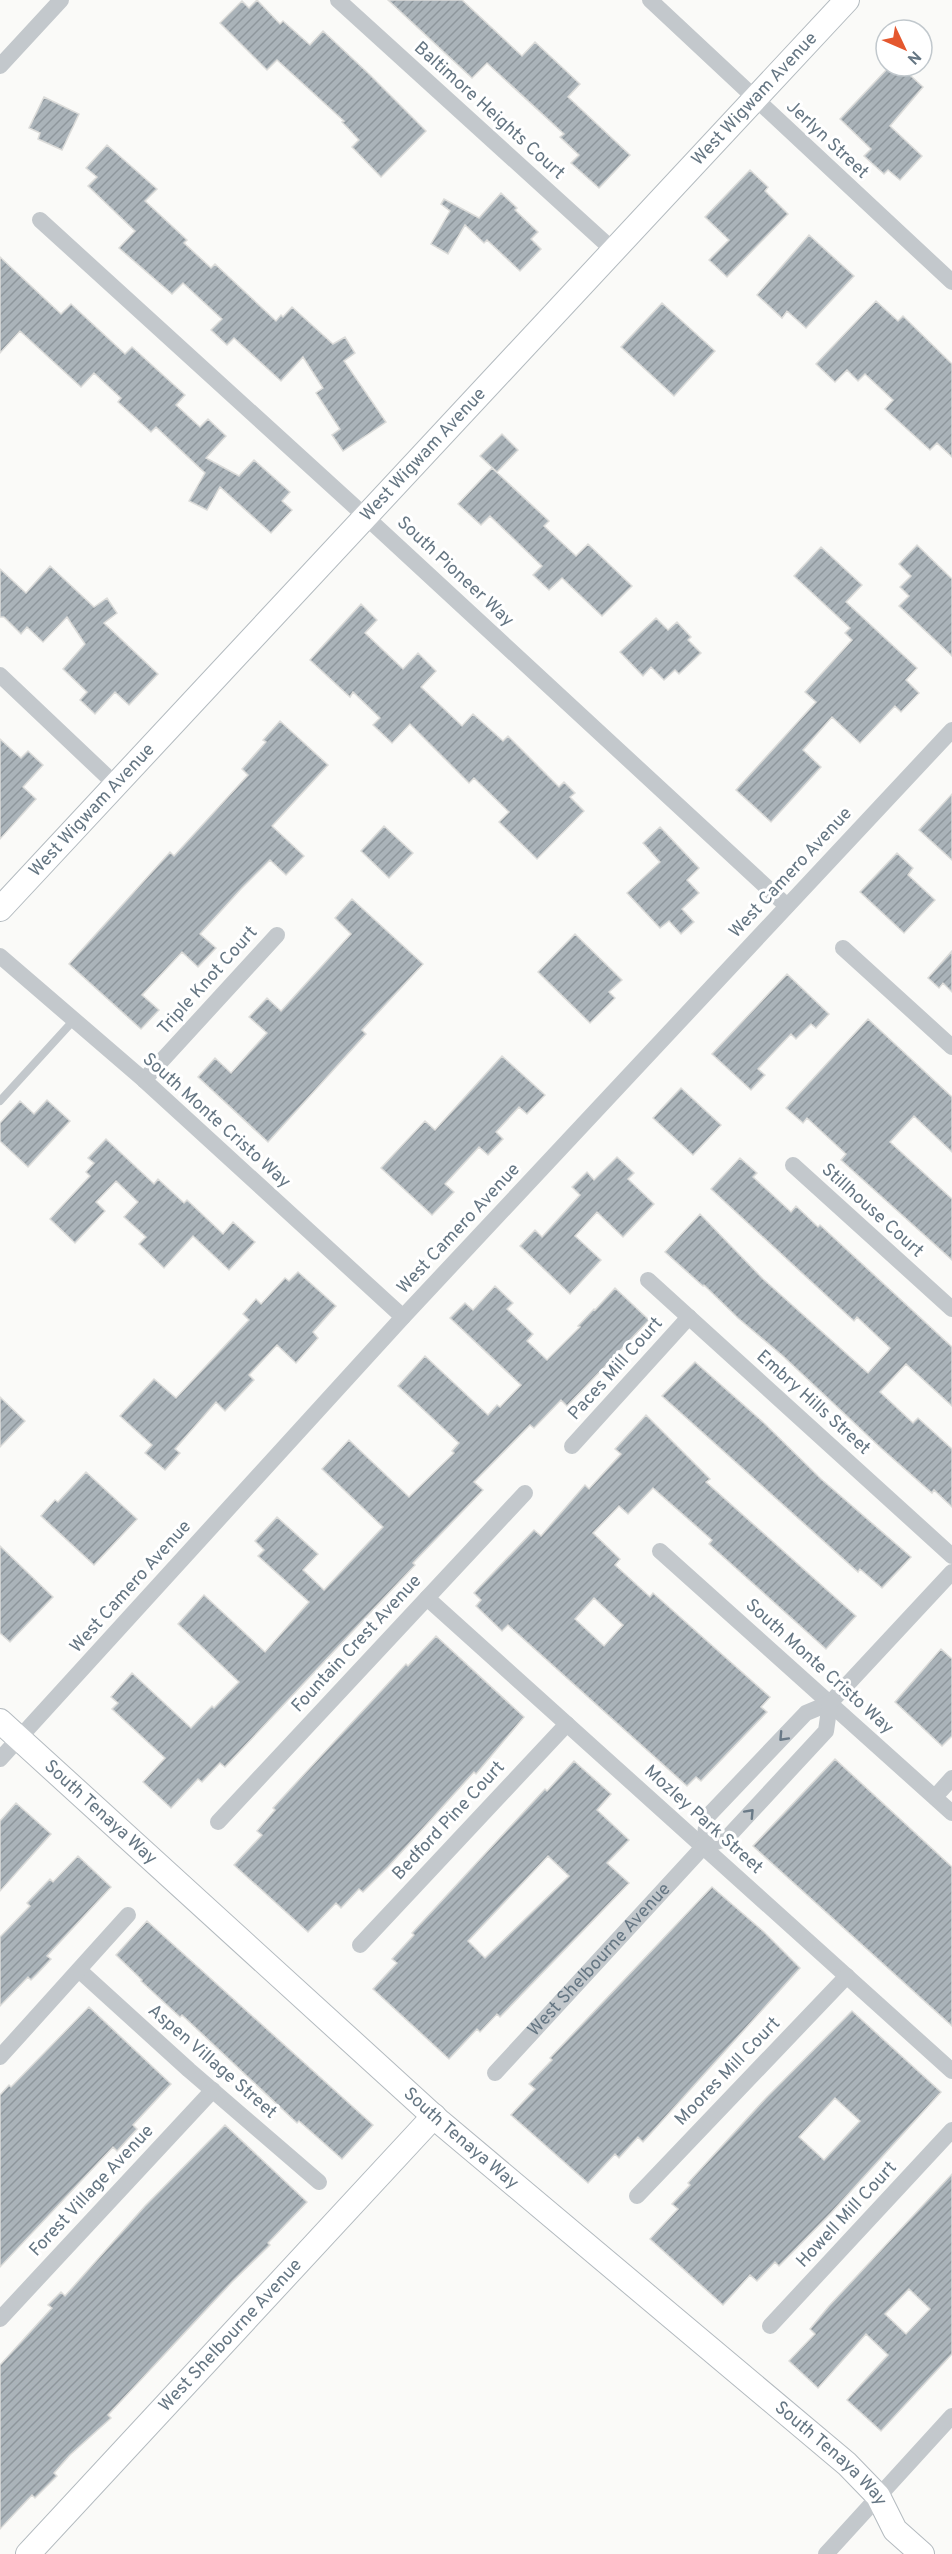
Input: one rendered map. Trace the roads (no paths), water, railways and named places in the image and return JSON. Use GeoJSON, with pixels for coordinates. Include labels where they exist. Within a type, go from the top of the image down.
{"type":"FeatureCollection","features":[{"type":"Feature","properties":{"kind":"street"},"geometry":{"type":"LineString","coordinates":[[0,66],[61,0]]}},
{"type":"Feature","properties":{"kind":"street","name":"Baltimore Heights Court"},"geometry":{"type":"LineString","coordinates":[[338,0],[613,250]]}},
{"type":"Feature","properties":{"kind":"street","name":"Jerlyn Street"},"geometry":{"type":"LineString","coordinates":[[650,0],[952,282]]}},
{"type":"Feature","properties":{"kind":"street","name":"West Wigwam Avenue"},"geometry":{"type":"LineString","coordinates":[[0,909],[847,0]]}},
{"type":"Feature","properties":{"kind":"street","name":"South Pioneer Way"},"geometry":{"type":"LineString","coordinates":[[40,220],[365,516],[787,906]]}},
{"type":"Feature","properties":{"kind":"street"},"geometry":{"type":"LineString","coordinates":[[0,675],[116,785]]}},
{"type":"Feature","properties":{"kind":"street","name":"West Camero Avenue"},"geometry":{"type":"LineString","coordinates":[[0,1760],[403,1317],[952,730]]}},
{"type":"Feature","properties":{"kind":"street","name":"Triple Knot Court"},"geometry":{"type":"LineString","coordinates":[[144,1080],[277,934]]}},
{"type":"Feature","properties":{"kind":"street"},"geometry":{"type":"LineString","coordinates":[[843,948],[952,1047]]}},
{"type":"Feature","properties":{"kind":"street","name":"South Monte Cristo Way"},"geometry":{"type":"LineString","coordinates":[[0,956],[144,1080],[403,1317]]}},
{"type":"Feature","properties":{"kind":"street","name":"Stillhouse Court"},"geometry":{"type":"LineString","coordinates":[[793,1166],[952,1310]]}},
{"type":"Feature","properties":{"kind":"street","name":"Embry Hills Street"},"geometry":{"type":"LineString","coordinates":[[648,1280],[952,1556]]}},
{"type":"Feature","properties":{"kind":"street","name":"Paces Mill Court"},"geometry":{"type":"LineString","coordinates":[[572,1446],[689,1317]]}},
{"type":"Feature","properties":{"kind":"street","name":"Fountain Crest Avenue"},"geometry":{"type":"LineString","coordinates":[[218,1822],[525,1493]]}},
{"type":"Feature","properties":{"kind":"street","name":"South Monte Cristo Way"},"geometry":{"type":"LineString","coordinates":[[660,1551],[952,1813]]}},
{"type":"Feature","properties":{"kind":"street"},"geometry":{"type":"LineString","coordinates":[[704,1846],[707,1817],[806,1713],[830,1704],[952,1572]]}},
{"type":"Feature","properties":{"kind":"street","name":"Mozley Park Street"},"geometry":{"type":"LineString","coordinates":[[427,1598],[952,2071]]}},
{"type":"Feature","properties":{"kind":"street","name":"West Shelbourne Avenue"},"geometry":{"type":"LineString","coordinates":[[495,2073],[704,1846],[726,1839],[826,1731],[830,1704]]}},
{"type":"Feature","properties":{"kind":"street","name":"South Tenaya Way"},"geometry":{"type":"LineString","coordinates":[[0,1721],[434,2116],[847,2464],[878,2496],[895,2530],[922,2554]]}},
{"type":"Feature","properties":{"kind":"street","name":"Bedford Pine Court"},"geometry":{"type":"LineString","coordinates":[[360,1945],[567,1724]]}},
{"type":"Feature","properties":{"kind":"street"},"geometry":{"type":"LineString","coordinates":[[935,1797],[952,1778]]}},
{"type":"Feature","properties":{"kind":"street"},"geometry":{"type":"LineString","coordinates":[[0,2057],[80,1971],[128,1915]]}},
{"type":"Feature","properties":{"kind":"street","name":"Aspen Village Street"},"geometry":{"type":"LineString","coordinates":[[80,1971],[319,2182]]}},
{"type":"Feature","properties":{"kind":"street","name":"Moores Mill Court"},"geometry":{"type":"LineString","coordinates":[[637,2196],[847,1976]]}},
{"type":"Feature","properties":{"kind":"street","name":"Forest Village Avenue"},"geometry":{"type":"LineString","coordinates":[[0,2319],[213,2090]]}},
{"type":"Feature","properties":{"kind":"street","name":"West Shelbourne Avenue"},"geometry":{"type":"LineString","coordinates":[[28,2554],[434,2116]]}},
{"type":"Feature","properties":{"kind":"street","name":"Howell Mill Court"},"geometry":{"type":"LineString","coordinates":[[770,2326],[952,2130]]}},
{"type":"Feature","properties":{"kind":"street"},"geometry":{"type":"LineString","coordinates":[[826,2554],[952,2416]]}},
{"type":"Feature","properties":{"kind":"lane"},"geometry":{"type":"LineString","coordinates":[[0,1101],[73,1021]]}}]}
